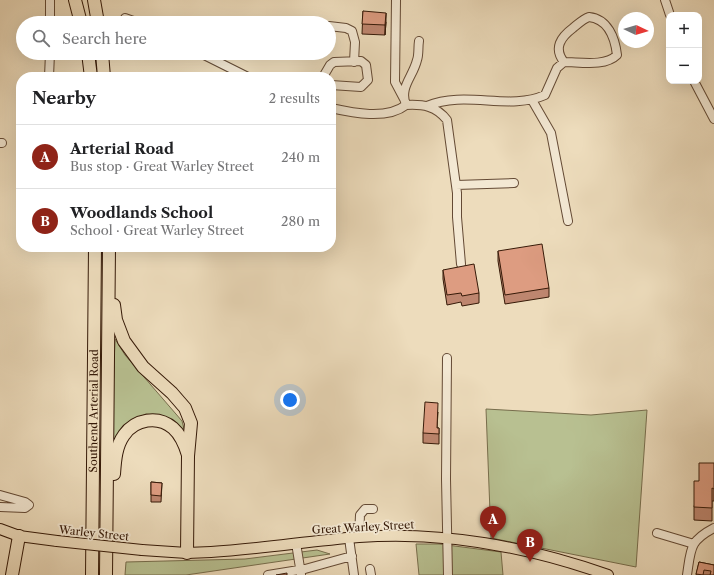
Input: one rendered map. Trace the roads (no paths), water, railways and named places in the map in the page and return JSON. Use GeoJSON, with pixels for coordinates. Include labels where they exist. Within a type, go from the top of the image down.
{"type":"FeatureCollection","features":[{"type":"Feature","properties":{"kind":"highway"},"geometry":{"type":"LineString","coordinates":[[75,0],[79,16]]}},
{"type":"Feature","properties":{"kind":"highway"},"geometry":{"type":"LineString","coordinates":[[81,0],[83,16]]}},
{"type":"Feature","properties":{"kind":"highway"},"geometry":{"type":"LineString","coordinates":[[94,0],[97,16]]}},
{"type":"Feature","properties":{"kind":"highway"},"geometry":{"type":"LineString","coordinates":[[99,0],[99,16]]}},
{"type":"Feature","properties":{"kind":"highway"},"geometry":{"type":"LineString","coordinates":[[89,60],[90,72]]}},
{"type":"Feature","properties":{"kind":"highway"},"geometry":{"type":"LineString","coordinates":[[103,60],[104,72]]}},
{"type":"Feature","properties":{"kind":"highway","name":"Southend Arterial Road"},"geometry":{"type":"LineString","coordinates":[[92,575],[95,252]]}},
{"type":"Feature","properties":{"kind":"highway"},"geometry":{"type":"LineString","coordinates":[[109,252],[114,309],[124,341],[143,367],[172,393],[185,408],[191,423],[188,456],[187,553]]}},
{"type":"Feature","properties":{"kind":"highway","name":"Southend Arterial Road"},"geometry":{"type":"LineString","coordinates":[[107,575],[109,252]]}},
{"type":"Feature","properties":{"kind":"highway"},"geometry":{"type":"LineString","coordinates":[[107,575],[115,459],[118,446],[124,434],[138,423],[147,420],[165,422],[174,429],[181,438],[188,456]]}},
{"type":"Feature","properties":{"kind":"highway"},"geometry":{"type":"LineString","coordinates":[[85,575],[89,558],[93,486]]}},
{"type":"Feature","properties":{"kind":"highway"},"geometry":{"type":"LineString","coordinates":[[12,575],[19,536]]}},
{"type":"Feature","properties":{"kind":"main road","name":"Warley Street"},"geometry":{"type":"LineString","coordinates":[[0,529],[19,536],[57,541],[187,553]]}},
{"type":"Feature","properties":{"kind":"main road","name":"Great Warley Street"},"geometry":{"type":"LineString","coordinates":[[187,553],[234,551],[296,543],[354,538],[420,536],[448,538],[529,551],[594,573],[608,575]]}},
{"type":"Feature","properties":{"kind":"street"},"geometry":{"type":"LineString","coordinates":[[50,0],[50,16]]}},
{"type":"Feature","properties":{"kind":"street"},"geometry":{"type":"LineString","coordinates":[[396,0],[395,82],[405,102]]}},
{"type":"Feature","properties":{"kind":"street"},"geometry":{"type":"LineString","coordinates":[[665,0],[669,12]]}},
{"type":"Feature","properties":{"kind":"street"},"geometry":{"type":"LineString","coordinates":[[427,106],[439,100],[456,98],[532,100],[545,95],[557,68],[564,62],[605,62],[613,59],[617,55],[610,30],[605,23],[589,17],[560,39],[558,46],[559,56],[564,62]]}},
{"type":"Feature","properties":{"kind":"street"},"geometry":{"type":"LineString","coordinates":[[336,27],[346,28],[352,31],[355,42],[354,62]]}},
{"type":"Feature","properties":{"kind":"street"},"geometry":{"type":"LineString","coordinates":[[336,109],[347,112],[376,114],[398,111],[405,102],[405,85],[417,60],[419,41]]}},
{"type":"Feature","properties":{"kind":"street"},"geometry":{"type":"LineString","coordinates":[[49,72],[50,60]]}},
{"type":"Feature","properties":{"kind":"street"},"geometry":{"type":"LineString","coordinates":[[214,60],[238,72]]}},
{"type":"Feature","properties":{"kind":"street"},"geometry":{"type":"LineString","coordinates":[[326,72],[330,65],[334,62],[361,61],[366,65],[368,80],[361,87],[336,85]]}},
{"type":"Feature","properties":{"kind":"street"},"geometry":{"type":"LineString","coordinates":[[696,84],[714,119]]}},
{"type":"Feature","properties":{"kind":"street"},"geometry":{"type":"LineString","coordinates":[[532,100],[551,133],[568,221]]}},
{"type":"Feature","properties":{"kind":"street"},"geometry":{"type":"LineString","coordinates":[[405,102],[427,106],[442,115],[447,120],[456,186],[457,217],[462,264]]}},
{"type":"Feature","properties":{"kind":"street"},"geometry":{"type":"LineString","coordinates":[[456,186],[514,183]]}},
{"type":"Feature","properties":{"kind":"street"},"geometry":{"type":"LineString","coordinates":[[446,358],[448,575]]}},
{"type":"Feature","properties":{"kind":"street"},"geometry":{"type":"LineString","coordinates":[[0,495],[25,502],[29,505],[25,508],[0,507]]}},
{"type":"Feature","properties":{"kind":"street"},"geometry":{"type":"LineString","coordinates":[[354,575],[352,556],[354,538],[360,515],[365,509],[373,509]]}},
{"type":"Feature","properties":{"kind":"street"},"geometry":{"type":"LineString","coordinates":[[687,575],[694,544],[700,535],[714,528]]}},
{"type":"Feature","properties":{"kind":"street"},"geometry":{"type":"LineString","coordinates":[[657,534],[694,544]]}},
{"type":"Feature","properties":{"kind":"street"},"geometry":{"type":"LineString","coordinates":[[296,543],[300,572]]}},
{"type":"Feature","properties":{"kind":"street"},"geometry":{"type":"LineString","coordinates":[[268,575],[300,572],[352,556]]}},
{"type":"Feature","properties":{"kind":"place","name":"Arterial Road"},"geometry":{"type":"Point","coordinates":[493,539]}},
{"type":"Feature","properties":{"kind":"place","name":"Woodlands School"},"geometry":{"type":"Point","coordinates":[530,562]}}]}
